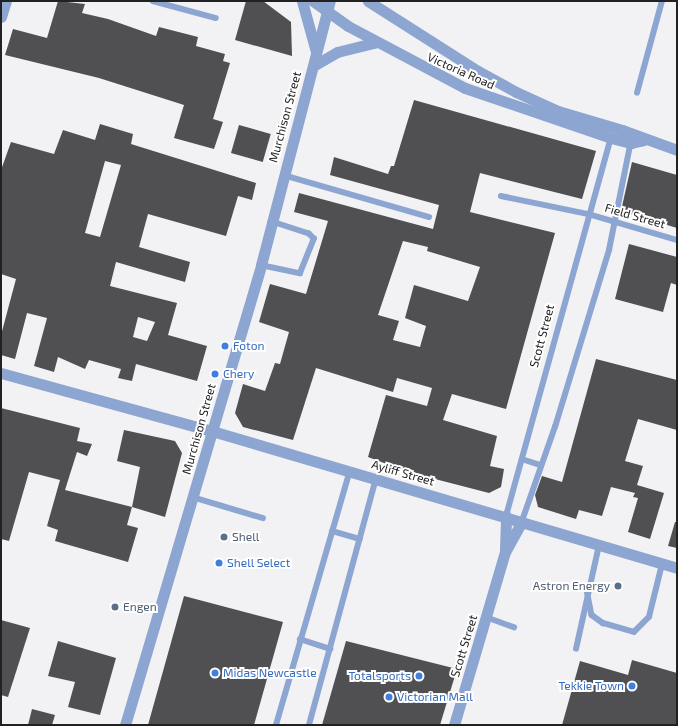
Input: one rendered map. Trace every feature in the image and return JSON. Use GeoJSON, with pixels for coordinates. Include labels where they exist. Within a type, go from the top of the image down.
{"type":"FeatureCollection","features":[{"type":"Feature","properties":{"kind":"street"},"geometry":{"type":"LineString","coordinates":[[1,17],[6,1]]}},
{"type":"Feature","properties":{"kind":"street"},"geometry":{"type":"LineString","coordinates":[[302,1],[316,53]]}},
{"type":"Feature","properties":{"kind":"street","name":"Victoria Road"},"geometry":{"type":"LineString","coordinates":[[313,1],[329,6],[377,42],[465,88],[613,133]]}},
{"type":"Feature","properties":{"kind":"street"},"geometry":{"type":"LineString","coordinates":[[368,1],[478,71],[516,92],[613,133],[677,150]]}},
{"type":"Feature","properties":{"kind":"street","name":"Murchison Street"},"geometry":{"type":"LineString","coordinates":[[125,725],[260,265],[329,6]]}},
{"type":"Feature","properties":{"kind":"street"},"geometry":{"type":"LineString","coordinates":[[313,66],[337,52],[377,42]]}},
{"type":"Feature","properties":{"kind":"street","name":"Ayliff Street"},"geometry":{"type":"LineString","coordinates":[[1,373],[120,405],[522,520],[677,568]]}},
{"type":"Feature","properties":{"kind":"street","name":"Scott Street"},"geometry":{"type":"LineString","coordinates":[[505,552],[506,516]]}},
{"type":"Feature","properties":{"kind":"street","name":"Scott Street"},"geometry":{"type":"LineString","coordinates":[[454,725],[505,552],[522,520]]}},
{"type":"Feature","properties":{"kind":"lane"},"geometry":{"type":"LineString","coordinates":[[153,1],[216,18]]}},
{"type":"Feature","properties":{"kind":"lane"},"geometry":{"type":"LineString","coordinates":[[637,93],[662,1]]}},
{"type":"Feature","properties":{"kind":"lane","name":"Scott Street"},"geometry":{"type":"LineString","coordinates":[[506,516],[588,214],[613,133]]}},
{"type":"Feature","properties":{"kind":"lane","name":"Scott Street"},"geometry":{"type":"LineString","coordinates":[[522,520],[541,465],[606,258],[632,138]]}},
{"type":"Feature","properties":{"kind":"lane"},"geometry":{"type":"LineString","coordinates":[[283,175],[429,217]]}},
{"type":"Feature","properties":{"kind":"lane","name":"Field Street"},"geometry":{"type":"LineString","coordinates":[[501,196],[588,214],[677,240]]}},
{"type":"Feature","properties":{"kind":"lane"},"geometry":{"type":"LineString","coordinates":[[260,265],[300,273],[314,239],[308,234],[271,221]]}},
{"type":"Feature","properties":{"kind":"lane"},"geometry":{"type":"LineString","coordinates":[[522,459],[541,465]]}},
{"type":"Feature","properties":{"kind":"lane"},"geometry":{"type":"LineString","coordinates":[[276,725],[350,471]]}},
{"type":"Feature","properties":{"kind":"lane"},"geometry":{"type":"LineString","coordinates":[[309,725],[376,479]]}},
{"type":"Feature","properties":{"kind":"lane"},"geometry":{"type":"LineString","coordinates":[[192,497],[263,518]]}},
{"type":"Feature","properties":{"kind":"lane"},"geometry":{"type":"LineString","coordinates":[[332,531],[360,539]]}},
{"type":"Feature","properties":{"kind":"lane"},"geometry":{"type":"LineString","coordinates":[[576,649],[587,590],[599,545]]}},
{"type":"Feature","properties":{"kind":"lane"},"geometry":{"type":"LineString","coordinates":[[587,590],[592,615],[603,624],[634,632],[649,617],[662,564]]}},
{"type":"Feature","properties":{"kind":"lane"},"geometry":{"type":"LineString","coordinates":[[486,617],[514,627]]}},
{"type":"Feature","properties":{"kind":"lane"},"geometry":{"type":"LineString","coordinates":[[300,639],[330,648]]}},
{"type":"Feature","properties":{"kind":"building"},"geometry":{"type":"Polygon","coordinates":[[[58,1],[85,4],[82,13],[108,19],[156,36],[159,27],[198,37],[196,46],[225,54],[223,61],[230,63],[213,119],[223,122],[214,149],[174,138],[184,105],[99,78],[5,55],[13,29],[47,38],[58,1]]]}},
{"type":"Feature","properties":{"kind":"building"},"geometry":{"type":"Polygon","coordinates":[[[246,1],[263,1],[291,22],[292,56],[235,40],[246,1]]]}},
{"type":"Feature","properties":{"kind":"building"},"geometry":{"type":"Polygon","coordinates":[[[414,100],[596,151],[582,199],[480,173],[470,212],[555,233],[506,409],[452,394],[443,420],[497,436],[490,466],[504,469],[501,487],[489,493],[408,472],[368,457],[386,395],[427,406],[432,388],[397,378],[393,392],[316,368],[293,440],[243,427],[235,413],[243,384],[265,391],[275,363],[280,364],[289,332],[259,322],[270,284],[306,294],[328,221],[294,212],[299,193],[433,229],[439,205],[330,175],[334,157],[388,174],[391,166],[394,166],[414,100]],[[403,241],[378,315],[399,321],[393,340],[420,347],[426,326],[405,318],[414,285],[468,301],[480,267],[427,251],[428,247],[403,241]]]}},
{"type":"Feature","properties":{"kind":"building"},"geometry":{"type":"Polygon","coordinates":[[[100,124],[133,134],[131,144],[256,183],[252,200],[238,196],[226,236],[148,214],[139,247],[190,262],[185,282],[116,262],[110,286],[177,303],[168,335],[207,346],[197,381],[136,364],[132,381],[118,378],[121,369],[89,360],[85,369],[58,357],[54,372],[34,366],[47,318],[27,313],[15,359],[1,355],[1,335],[16,279],[1,274],[1,170],[11,142],[54,154],[63,130],[95,140],[100,124]],[[105,161],[85,233],[100,237],[121,165],[105,161]],[[138,317],[133,337],[147,341],[155,322],[138,317]]]}},
{"type":"Feature","properties":{"kind":"building"},"geometry":{"type":"Polygon","coordinates":[[[239,125],[271,134],[263,162],[231,153],[239,125]]]}},
{"type":"Feature","properties":{"kind":"building"},"geometry":{"type":"Polygon","coordinates":[[[632,162],[677,175],[677,228],[621,211],[632,162]]]}},
{"type":"Feature","properties":{"kind":"building"},"geometry":{"type":"Polygon","coordinates":[[[629,244],[677,257],[677,285],[671,283],[663,312],[615,299],[629,244]]]}},
{"type":"Feature","properties":{"kind":"building"},"geometry":{"type":"Polygon","coordinates":[[[596,359],[677,380],[677,430],[638,419],[625,461],[643,466],[637,485],[664,493],[650,539],[628,532],[638,498],[633,497],[635,493],[611,487],[602,516],[579,510],[576,519],[538,507],[535,495],[542,476],[562,482],[596,359]]]}},
{"type":"Feature","properties":{"kind":"building"},"geometry":{"type":"Polygon","coordinates":[[[1,408],[80,428],[77,441],[92,444],[87,456],[77,452],[65,490],[132,507],[127,525],[138,528],[128,562],[55,541],[58,530],[47,526],[60,480],[29,472],[9,541],[1,539],[1,408]]]}},
{"type":"Feature","properties":{"kind":"building"},"geometry":{"type":"Polygon","coordinates":[[[124,430],[175,441],[182,453],[165,517],[132,507],[140,467],[117,461],[124,430]]]}},
{"type":"Feature","properties":{"kind":"building"},"geometry":{"type":"Polygon","coordinates":[[[675,522],[677,522],[677,548],[668,546],[675,522]]]}},
{"type":"Feature","properties":{"kind":"building","name":"Midas Newcastle"},"geometry":{"type":"Polygon","coordinates":[[[184,596],[283,622],[254,725],[148,725],[184,596]]]}},
{"type":"Feature","properties":{"kind":"building"},"geometry":{"type":"Polygon","coordinates":[[[1,620],[30,628],[8,697],[1,695],[1,620]]]}},
{"type":"Feature","properties":{"kind":"building"},"geometry":{"type":"Polygon","coordinates":[[[58,641],[116,658],[100,715],[68,707],[75,682],[48,676],[58,641]]]}},
{"type":"Feature","properties":{"kind":"building","name":"Victorian Mall"},"geometry":{"type":"Polygon","coordinates":[[[346,641],[457,669],[440,725],[322,725],[346,641]]]}},
{"type":"Feature","properties":{"kind":"building"},"geometry":{"type":"Polygon","coordinates":[[[632,660],[677,673],[677,725],[562,725],[580,661],[628,675],[632,660]]]}},
{"type":"Feature","properties":{"kind":"building"},"geometry":{"type":"Polygon","coordinates":[[[32,709],[55,715],[52,725],[28,725],[32,709]]]}},
{"type":"Feature","properties":{"kind":"place","name":"Foton"},"geometry":{"type":"Point","coordinates":[225,346]}},
{"type":"Feature","properties":{"kind":"place","name":"Chery"},"geometry":{"type":"Point","coordinates":[215,374]}},
{"type":"Feature","properties":{"kind":"place","name":"Shell"},"geometry":{"type":"Point","coordinates":[224,537]}},
{"type":"Feature","properties":{"kind":"place","name":"Shell Select"},"geometry":{"type":"Point","coordinates":[219,563]}},
{"type":"Feature","properties":{"kind":"place","name":"Astron Energy"},"geometry":{"type":"Point","coordinates":[618,586]}},
{"type":"Feature","properties":{"kind":"place","name":"Engen"},"geometry":{"type":"Point","coordinates":[115,607]}},
{"type":"Feature","properties":{"kind":"place","name":"Midas Newcastle"},"geometry":{"type":"Point","coordinates":[215,673]}},
{"type":"Feature","properties":{"kind":"place","name":"Totalsports"},"geometry":{"type":"Point","coordinates":[419,676]}},
{"type":"Feature","properties":{"kind":"place","name":"Tekkie Town"},"geometry":{"type":"Point","coordinates":[632,686]}},
{"type":"Feature","properties":{"kind":"place","name":"Victorian Mall"},"geometry":{"type":"Point","coordinates":[389,697]}}]}
